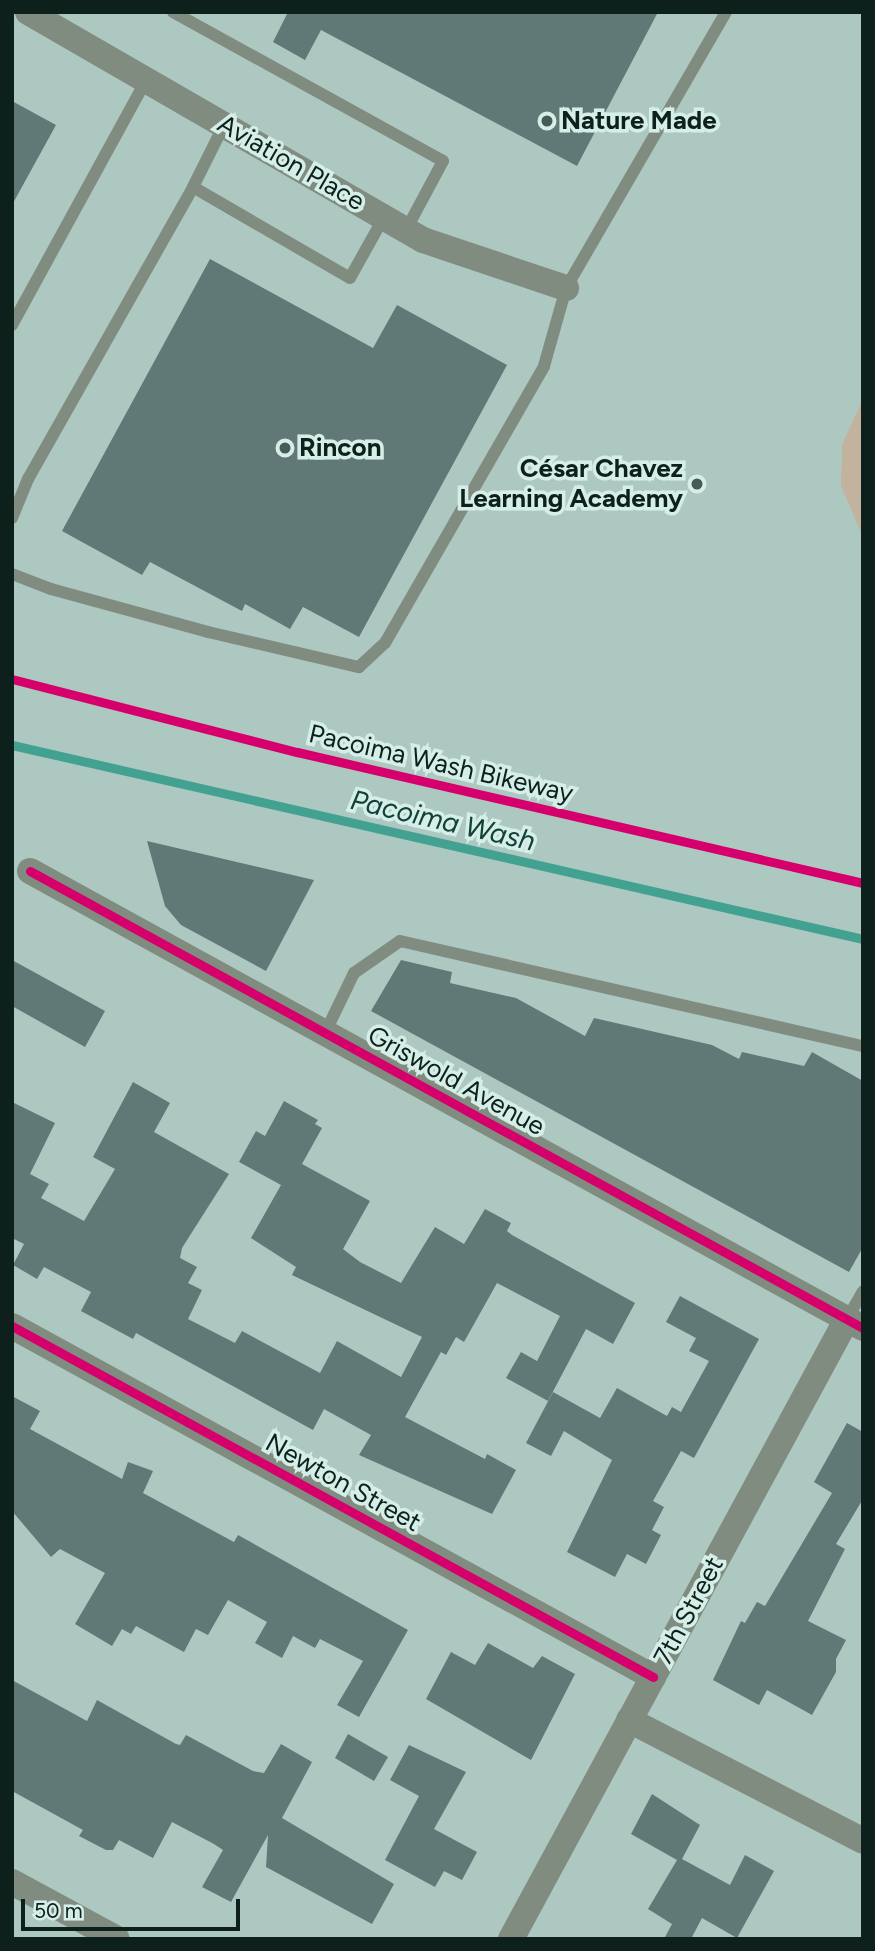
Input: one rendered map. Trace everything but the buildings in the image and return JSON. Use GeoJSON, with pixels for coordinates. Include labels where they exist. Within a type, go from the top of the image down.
{"type":"FeatureCollection","features":[{"type":"Feature","properties":{"kind":"street","name":"Aviation Place"},"geometry":{"type":"LineString","coordinates":[[28,12],[395,223],[566,288]]}},
{"type":"Feature","properties":{"kind":"street","name":"Griswold Avenue"},"geometry":{"type":"LineString","coordinates":[[30,871],[855,1324]]}},
{"type":"Feature","properties":{"kind":"street","name":"7th Street"},"geometry":{"type":"LineString","coordinates":[[510,1939],[653,1677],[855,1324]]}},
{"type":"Feature","properties":{"kind":"street","name":"Newton Street"},"geometry":{"type":"LineString","coordinates":[[12,1326],[653,1677]]}},
{"type":"Feature","properties":{"kind":"street"},"geometry":{"type":"LineString","coordinates":[[629,1720],[863,1841]]}},
{"type":"Feature","properties":{"kind":"street"},"geometry":{"type":"LineString","coordinates":[[12,1881],[117,1939]]}},
{"type":"Feature","properties":{"kind":"lane"},"geometry":{"type":"LineString","coordinates":[[173,12],[443,162],[350,278],[193,187]]}},
{"type":"Feature","properties":{"kind":"lane"},"geometry":{"type":"LineString","coordinates":[[12,574],[208,632],[359,667],[385,643],[544,366],[566,288],[726,12]]}},
{"type":"Feature","properties":{"kind":"lane"},"geometry":{"type":"LineString","coordinates":[[12,325],[146,80]]}},
{"type":"Feature","properties":{"kind":"lane"},"geometry":{"type":"LineString","coordinates":[[12,519],[28,479],[193,187],[224,125]]}},
{"type":"Feature","properties":{"kind":"lane"},"geometry":{"type":"LineString","coordinates":[[325,1033],[354,973],[400,941],[863,1046]]}},
{"type":"Feature","properties":{"kind":"lane"},"geometry":{"type":"LineString","coordinates":[[855,1324],[863,1291]]}},
{"type":"Feature","properties":{"kind":"shaded area"},"geometry":{"type":"Polygon","coordinates":[[[863,399],[863,537],[841,486],[842,445],[863,399]]]}},
{"type":"Feature","properties":{"kind":"waterway","name":"Pacoima Wash"},"geometry":{"type":"LineString","coordinates":[[12,745],[863,939]]}},
{"type":"Feature","properties":{"kind":"cycle path","name":"Pacoima Wash Bikeway"},"geometry":{"type":"LineString","coordinates":[[12,679],[297,752],[863,883]]}},
{"type":"Feature","properties":{"kind":"cycle path"},"geometry":{"type":"LineString","coordinates":[[30,871],[863,1328]]}},
{"type":"Feature","properties":{"kind":"cycle path"},"geometry":{"type":"LineString","coordinates":[[12,1326],[653,1677]]}},
{"type":"Feature","properties":{"kind":"place","name":"Nature Made"},"geometry":{"type":"Point","coordinates":[547,121]}},
{"type":"Feature","properties":{"kind":"place","name":"Rincon"},"geometry":{"type":"Point","coordinates":[285,448]}},
{"type":"Feature","properties":{"kind":"place","name":"César Chavez Learning Academy"},"geometry":{"type":"Point","coordinates":[697,484]}}]}
